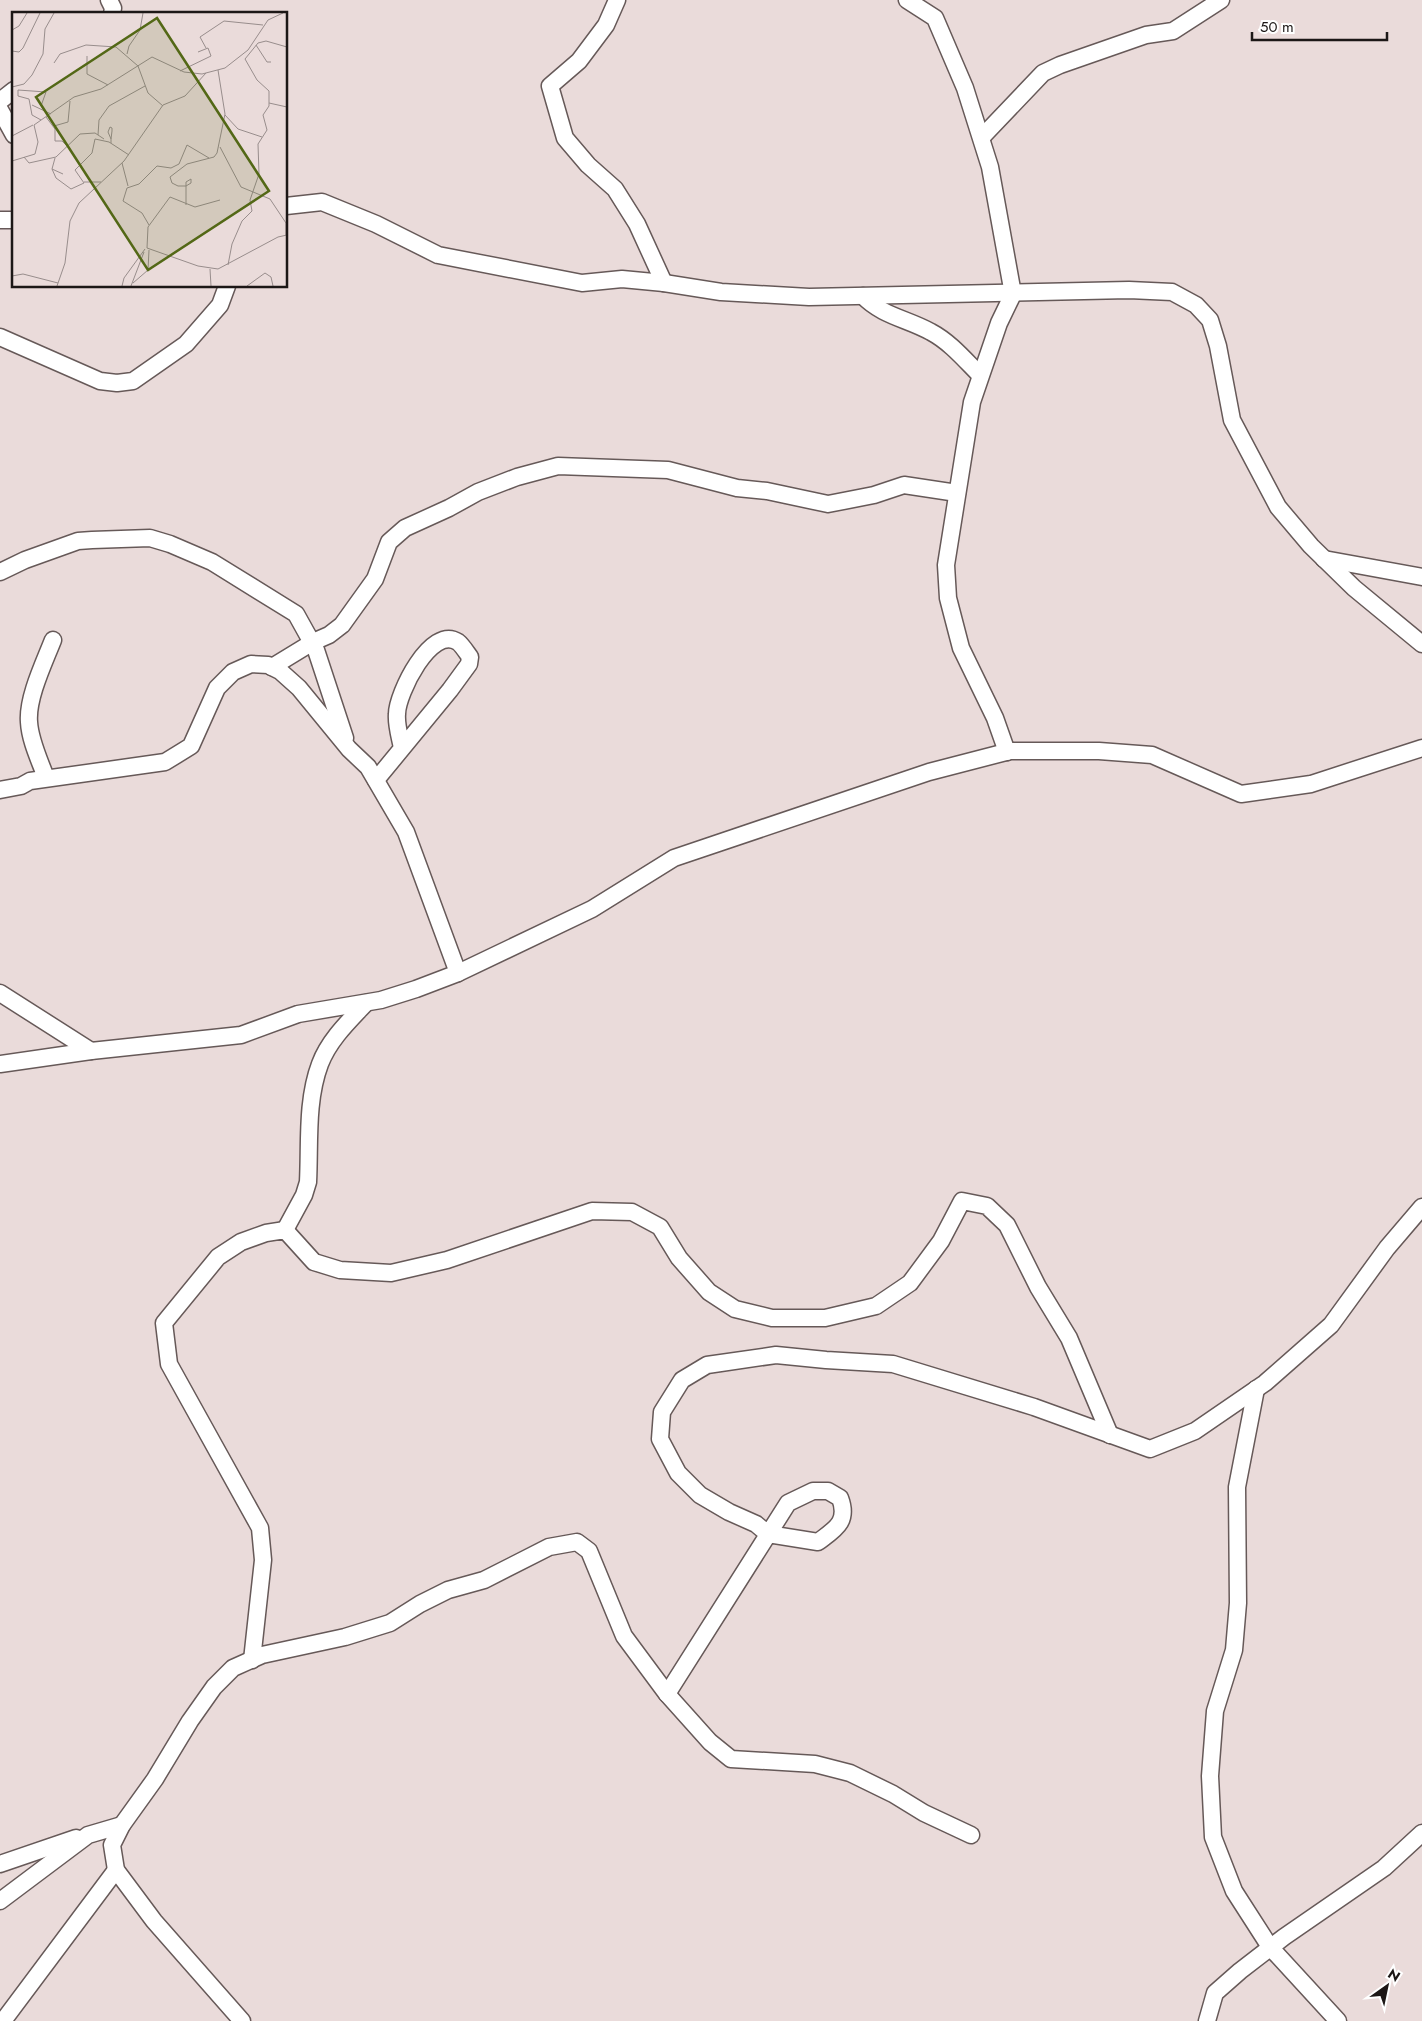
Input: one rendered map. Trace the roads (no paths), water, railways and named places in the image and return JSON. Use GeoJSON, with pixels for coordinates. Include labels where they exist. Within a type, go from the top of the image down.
{"type":"FeatureCollection","features":[{"type":"Feature","properties":{"kind":"street"},"geometry":{"type":"LineString","coordinates":[[109,0],[113,8],[112,12]]}},
{"type":"Feature","properties":{"kind":"street"},"geometry":{"type":"LineString","coordinates":[[617,0],[606,25],[579,61],[550,86],[565,138],[588,165],[614,188],[637,224],[664,283]]}},
{"type":"Feature","properties":{"kind":"street"},"geometry":{"type":"LineString","coordinates":[[907,0],[934,18],[965,88],[990,166],[1013,294],[999,323],[972,402],[946,565],[948,598],[961,648],[995,718],[1007,752]]}},
{"type":"Feature","properties":{"kind":"street"},"geometry":{"type":"LineString","coordinates":[[982,137],[1043,73],[1060,65],[1146,35],[1173,31],[1221,0]]}},
{"type":"Feature","properties":{"kind":"street"},"geometry":{"type":"LineString","coordinates":[[0,102],[12,92]]}},
{"type":"Feature","properties":{"kind":"street"},"geometry":{"type":"LineString","coordinates":[[0,110],[12,131]]}},
{"type":"Feature","properties":{"kind":"street"},"geometry":{"type":"LineString","coordinates":[[288,206],[322,202],[376,224],[438,254],[582,284],[622,279],[664,283],[721,292],[809,297],[1129,290],[1172,292],[1196,305],[1210,320],[1218,346],[1232,420],[1278,507],[1311,546],[1354,588],[1422,644]]}},
{"type":"Feature","properties":{"kind":"street"},"geometry":{"type":"LineString","coordinates":[[0,337],[100,381],[132,382],[186,344],[220,305],[226,288]]}},
{"type":"Feature","properties":{"kind":"street"},"geometry":{"type":"LineString","coordinates":[[863,296],[885,313],[932,332],[980,375]]}},
{"type":"Feature","properties":{"kind":"street"},"geometry":{"type":"LineString","coordinates":[[272,667],[312,642],[329,635],[342,625],[374,579],[390,542],[405,528],[517,476],[558,466],[668,470],[737,488],[767,491],[828,504],[867,496],[904,485],[958,494]]}},
{"type":"Feature","properties":{"kind":"street"},"geometry":{"type":"LineString","coordinates":[[0,572],[25,560],[78,542],[150,538],[170,544],[212,562],[296,614],[312,642],[349,749]]}},
{"type":"Feature","properties":{"kind":"street"},"geometry":{"type":"LineString","coordinates":[[1324,559],[1422,577]]}},
{"type":"Feature","properties":{"kind":"street"},"geometry":{"type":"LineString","coordinates":[[46,778],[29,723],[30,701],[53,640]]}},
{"type":"Feature","properties":{"kind":"street"},"geometry":{"type":"LineString","coordinates":[[376,780],[402,748],[469,664],[470,657],[458,642],[449,640],[438,642],[420,659],[409,676],[396,712],[402,748]]}},
{"type":"Feature","properties":{"kind":"street"},"geometry":{"type":"LineString","coordinates":[[0,790],[46,778],[165,762],[191,746],[217,688],[233,672],[250,664],[268,665],[299,688],[349,749],[368,767],[406,832],[458,973]]}},
{"type":"Feature","properties":{"kind":"street"},"geometry":{"type":"LineString","coordinates":[[0,1064],[241,1035],[298,1014],[381,1000],[458,973],[592,909],[674,858],[929,772],[1007,752],[1054,749],[1152,755],[1241,794],[1311,784],[1422,748]]}},
{"type":"Feature","properties":{"kind":"street"},"geometry":{"type":"LineString","coordinates":[[0,993],[91,1052]]}},
{"type":"Feature","properties":{"kind":"street"},"geometry":{"type":"LineString","coordinates":[[285,1230],[304,1195],[308,1182],[312,1100],[320,1064],[340,1031],[366,1003]]}},
{"type":"Feature","properties":{"kind":"street"},"geometry":{"type":"LineString","coordinates":[[285,1230],[314,1262],[340,1270],[391,1273],[447,1260],[592,1211],[632,1212],[660,1227],[678,1258],[709,1292],[735,1309],[772,1318],[825,1318],[876,1306],[910,1283],[942,1241],[962,1202],[986,1206],[1006,1225],[1038,1287],[1069,1338],[1110,1435]]}},
{"type":"Feature","properties":{"kind":"street"},"geometry":{"type":"LineString","coordinates":[[667,1694],[768,1534],[756,1524],[729,1512],[700,1495],[678,1474],[660,1439],[662,1412],[682,1380],[707,1365],[776,1355],[894,1364],[1034,1407],[1150,1449],[1195,1430],[1256,1389],[1331,1325],[1387,1248],[1422,1207]]}},
{"type":"Feature","properties":{"kind":"street"},"geometry":{"type":"LineString","coordinates":[[252,1660],[263,1560],[260,1528],[169,1364],[164,1323],[218,1257],[241,1242],[266,1233],[285,1230]]}},
{"type":"Feature","properties":{"kind":"street"},"geometry":{"type":"LineString","coordinates":[[1256,1389],[1236,1487],[1238,1603],[1234,1650],[1215,1711],[1210,1776],[1213,1837],[1234,1891],[1270,1948],[1338,2021]]}},
{"type":"Feature","properties":{"kind":"street"},"geometry":{"type":"LineString","coordinates":[[242,2021],[154,1921],[116,1870],[112,1845],[122,1825],[155,1779],[190,1721],[214,1687],[233,1668],[262,1655],[345,1637],[390,1623],[420,1604],[448,1590],[484,1580],[549,1547],[576,1542],[589,1551],[624,1636],[667,1694],[710,1742],[731,1759],[815,1764],[850,1773],[893,1794],[924,1813],[971,1835]]}},
{"type":"Feature","properties":{"kind":"street"},"geometry":{"type":"LineString","coordinates":[[0,1864],[88,1834],[122,1825]]}},
{"type":"Feature","properties":{"kind":"street"},"geometry":{"type":"LineString","coordinates":[[1207,2021],[1215,1993],[1240,1971],[1384,1868],[1422,1833]]}},
{"type":"Feature","properties":{"kind":"street"},"geometry":{"type":"LineString","coordinates":[[0,1901],[88,1834]]}},
{"type":"Feature","properties":{"kind":"street"},"geometry":{"type":"LineString","coordinates":[[4,2021],[116,1870]]}}]}
